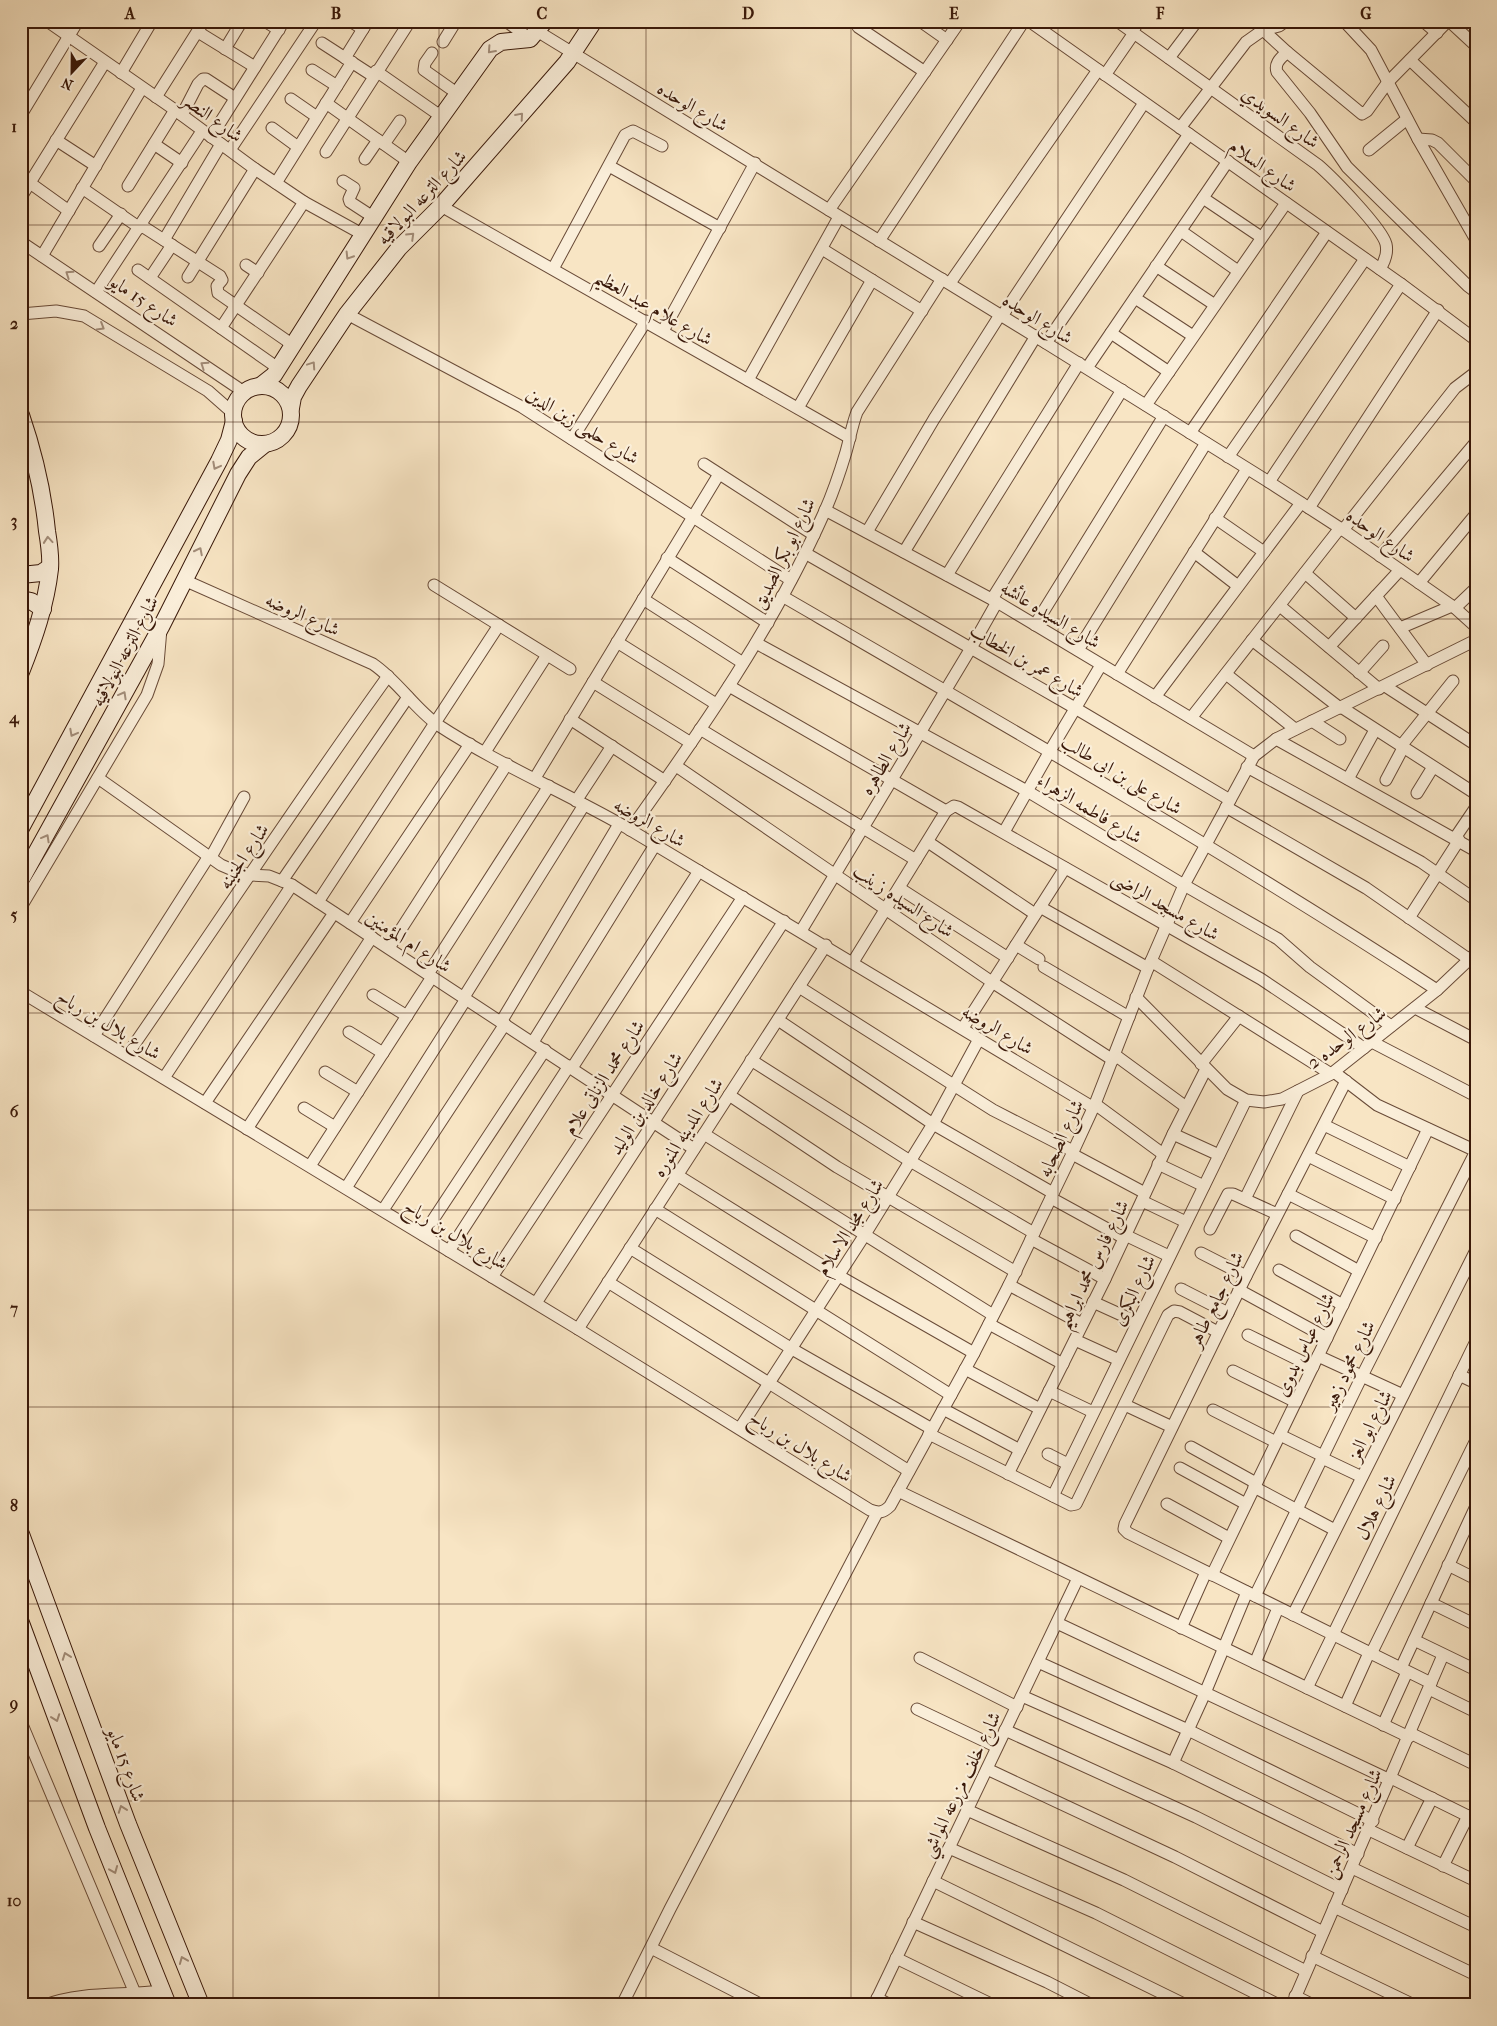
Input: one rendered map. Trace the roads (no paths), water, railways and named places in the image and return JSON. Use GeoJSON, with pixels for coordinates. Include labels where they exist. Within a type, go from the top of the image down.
{"type":"FeatureCollection","features":[{"type":"Feature","properties":{"kind":"street"},"geometry":{"type":"LineString","coordinates":[[21,28],[26,21]]}},
{"type":"Feature","properties":{"kind":"street","name":"شارع النصر"},"geometry":{"type":"LineString","coordinates":[[47,21],[255,169],[304,202],[362,234]]}},
{"type":"Feature","properties":{"kind":"street"},"geometry":{"type":"LineString","coordinates":[[21,115],[78,21]]}},
{"type":"Feature","properties":{"kind":"street"},"geometry":{"type":"LineString","coordinates":[[121,72],[152,21]]}},
{"type":"Feature","properties":{"kind":"street"},"geometry":{"type":"LineString","coordinates":[[156,97],[204,21]]}},
{"type":"Feature","properties":{"kind":"street"},"geometry":{"type":"LineString","coordinates":[[225,49],[242,21]]}},
{"type":"Feature","properties":{"kind":"street"},"geometry":{"type":"LineString","coordinates":[[96,292],[182,163],[235,98],[281,26],[265,21]]}},
{"type":"Feature","properties":{"kind":"street"},"geometry":{"type":"LineString","coordinates":[[150,278],[168,243],[225,147],[316,21]]}},
{"type":"Feature","properties":{"kind":"street"},"geometry":{"type":"LineString","coordinates":[[276,183],[336,86],[365,25],[350,21]]}},
{"type":"Feature","properties":{"kind":"street"},"geometry":{"type":"LineString","coordinates":[[326,152],[410,21]]}},
{"type":"Feature","properties":{"kind":"street"},"geometry":{"type":"LineString","coordinates":[[443,42],[456,21]]}},
{"type":"Feature","properties":{"kind":"street","name":"شارع الترعه البولاقيه"},"geometry":{"type":"LineString","coordinates":[[291,408],[298,386],[347,314],[399,248],[442,206],[572,54],[594,21]]}},
{"type":"Feature","properties":{"kind":"street"},"geometry":{"type":"LineString","coordinates":[[920,21],[947,40]]}},
{"type":"Feature","properties":{"kind":"street"},"geometry":{"type":"LineString","coordinates":[[829,210],[960,21]]}},
{"type":"Feature","properties":{"kind":"street"},"geometry":{"type":"LineString","coordinates":[[879,241],[1024,21]]}},
{"type":"Feature","properties":{"kind":"street","name":"شارع السلام"},"geometry":{"type":"LineString","coordinates":[[1029,21],[1438,310],[1476,340]]}},
{"type":"Feature","properties":{"kind":"street","name":"شارع السويدي"},"geometry":{"type":"LineString","coordinates":[[1117,21],[1334,178],[1383,237],[1387,250],[1380,269]]}},
{"type":"Feature","properties":{"kind":"street","name":"شارع ابو بكر الصديق"},"geometry":{"type":"LineString","coordinates":[[630,830],[676,766],[768,623],[806,553],[826,510],[857,412],[922,311],[1133,33],[1139,21]]}},
{"type":"Feature","properties":{"kind":"street"},"geometry":{"type":"LineString","coordinates":[[1169,58],[1197,21]]}},
{"type":"Feature","properties":{"kind":"street"},"geometry":{"type":"LineString","coordinates":[[1344,21],[1371,50],[1418,139],[1476,240]]}},
{"type":"Feature","properties":{"kind":"street"},"geometry":{"type":"LineString","coordinates":[[1423,21],[1437,32]]}},
{"type":"Feature","properties":{"kind":"street"},"geometry":{"type":"LineString","coordinates":[[1263,30],[1362,114],[1368,112],[1388,82],[1449,21],[1476,46]]}},
{"type":"Feature","properties":{"kind":"street","name":"شارع الوحده"},"geometry":{"type":"LineString","coordinates":[[507,22],[537,31],[1190,432],[1342,529],[1453,607],[1476,627]]}},
{"type":"Feature","properties":{"kind":"street"},"geometry":{"type":"LineString","coordinates":[[857,23],[925,72]]}},
{"type":"Feature","properties":{"kind":"street"},"geometry":{"type":"LineString","coordinates":[[1046,343],[1184,131],[1210,87],[1246,42],[1263,30],[1279,23]]}},
{"type":"Feature","properties":{"kind":"street","name":"شارع الترعه البولاقيه"},"geometry":{"type":"LineString","coordinates":[[252,389],[270,380],[409,162],[490,48],[496,44],[537,31]]}},
{"type":"Feature","properties":{"kind":"street"},"geometry":{"type":"LineString","coordinates":[[198,32],[254,67]]}},
{"type":"Feature","properties":{"kind":"street"},"geometry":{"type":"LineString","coordinates":[[322,43],[442,117]]}},
{"type":"Feature","properties":{"kind":"street"},"geometry":{"type":"LineString","coordinates":[[1287,52],[1278,61],[1277,72],[1310,113],[1347,168],[1476,292]]}},
{"type":"Feature","properties":{"kind":"street"},"geometry":{"type":"LineString","coordinates":[[432,53],[424,67],[427,73],[458,94]]}},
{"type":"Feature","properties":{"kind":"street"},"geometry":{"type":"LineString","coordinates":[[1410,60],[1476,122]]}},
{"type":"Feature","properties":{"kind":"street"},"geometry":{"type":"LineString","coordinates":[[21,197],[105,62]]}},
{"type":"Feature","properties":{"kind":"street"},"geometry":{"type":"LineString","coordinates":[[312,70],[336,86]]}},
{"type":"Feature","properties":{"kind":"street"},"geometry":{"type":"LineString","coordinates":[[128,186],[154,144],[203,79],[206,79],[235,98]]}},
{"type":"Feature","properties":{"kind":"street"},"geometry":{"type":"LineString","coordinates":[[42,256],[142,88]]}},
{"type":"Feature","properties":{"kind":"street"},"geometry":{"type":"LineString","coordinates":[[291,99],[317,116]]}},
{"type":"Feature","properties":{"kind":"street"},"geometry":{"type":"LineString","coordinates":[[326,102],[409,162]]}},
{"type":"Feature","properties":{"kind":"street"},"geometry":{"type":"LineString","coordinates":[[867,532],[934,419],[1001,315],[1144,103]]}},
{"type":"Feature","properties":{"kind":"street"},"geometry":{"type":"LineString","coordinates":[[1369,150],[1407,118]]}},
{"type":"Feature","properties":{"kind":"street"},"geometry":{"type":"LineString","coordinates":[[366,159],[400,121]]}},
{"type":"Feature","properties":{"kind":"street"},"geometry":{"type":"LineString","coordinates":[[272,128],[298,147]]}},
{"type":"Feature","properties":{"kind":"street"},"geometry":{"type":"LineString","coordinates":[[553,269],[629,131],[637,132],[662,146]]}},
{"type":"Feature","properties":{"kind":"street"},"geometry":{"type":"LineString","coordinates":[[1418,139],[1432,140],[1438,143],[1476,180]]}},
{"type":"Feature","properties":{"kind":"street"},"geometry":{"type":"LineString","coordinates":[[56,140],[96,166]]}},
{"type":"Feature","properties":{"kind":"street"},"geometry":{"type":"LineString","coordinates":[[154,144],[182,163]]}},
{"type":"Feature","properties":{"kind":"street"},"geometry":{"type":"LineString","coordinates":[[947,575],[1083,366],[1111,333],[1228,161]]}},
{"type":"Feature","properties":{"kind":"street"},"geometry":{"type":"LineString","coordinates":[[663,332],[755,164]]}},
{"type":"Feature","properties":{"kind":"street"},"geometry":{"type":"LineString","coordinates":[[609,166],[720,228]]}},
{"type":"Feature","properties":{"kind":"street"},"geometry":{"type":"LineString","coordinates":[[1334,178],[1347,168]]}},
{"type":"Feature","properties":{"kind":"street"},"geometry":{"type":"LineString","coordinates":[[188,277],[255,169]]}},
{"type":"Feature","properties":{"kind":"street"},"geometry":{"type":"LineString","coordinates":[[343,181],[354,188],[349,199],[350,202],[373,218]]}},
{"type":"Feature","properties":{"kind":"street"},"geometry":{"type":"LineString","coordinates":[[30,184],[69,211]]}},
{"type":"Feature","properties":{"kind":"street"},"geometry":{"type":"LineString","coordinates":[[82,188],[120,214],[222,277],[217,286],[218,293],[293,345]]}},
{"type":"Feature","properties":{"kind":"street"},"geometry":{"type":"LineString","coordinates":[[1203,198],[1261,237]]}},
{"type":"Feature","properties":{"kind":"street"},"geometry":{"type":"LineString","coordinates":[[221,328],[304,202]]}},
{"type":"Feature","properties":{"kind":"street"},"geometry":{"type":"LineString","coordinates":[[1146,405],[1286,202]]}},
{"type":"Feature","properties":{"kind":"street","name":"شارع علام عبد العظيم"},"geometry":{"type":"LineString","coordinates":[[442,206],[850,438]]}},
{"type":"Feature","properties":{"kind":"street"},"geometry":{"type":"LineString","coordinates":[[99,246],[120,214]]}},
{"type":"Feature","properties":{"kind":"street"},"geometry":{"type":"LineString","coordinates":[[748,380],[839,217]]}},
{"type":"Feature","properties":{"kind":"street"},"geometry":{"type":"LineString","coordinates":[[1181,231],[1238,271]]}},
{"type":"Feature","properties":{"kind":"street"},"geometry":{"type":"LineString","coordinates":[[1190,432],[1327,232]]}},
{"type":"Feature","properties":{"kind":"street","name":"شارع 15 مايو"},"geometry":{"type":"LineString","coordinates":[[21,242],[96,292],[252,389]]}},
{"type":"Feature","properties":{"kind":"street"},"geometry":{"type":"LineString","coordinates":[[822,249],[922,311]]}},
{"type":"Feature","properties":{"kind":"street"},"geometry":{"type":"LineString","coordinates":[[1228,457],[1365,259]]}},
{"type":"Feature","properties":{"kind":"street"},"geometry":{"type":"LineString","coordinates":[[246,265],[258,273]]}},
{"type":"Feature","properties":{"kind":"street"},"geometry":{"type":"LineString","coordinates":[[1156,266],[1215,305]]}},
{"type":"Feature","properties":{"kind":"street"},"geometry":{"type":"LineString","coordinates":[[138,270],[278,368]]}},
{"type":"Feature","properties":{"kind":"street"},"geometry":{"type":"LineString","coordinates":[[798,408],[872,280]]}},
{"type":"Feature","properties":{"kind":"street"},"geometry":{"type":"LineString","coordinates":[[1268,482],[1401,284]]}},
{"type":"Feature","properties":{"kind":"street"},"geometry":{"type":"LineString","coordinates":[[1134,298],[1193,336]]}},
{"type":"Feature","properties":{"kind":"street"},"geometry":{"type":"LineString","coordinates":[[1155,696],[1264,552],[1305,506],[1438,310]]}},
{"type":"Feature","properties":{"kind":"street"},"geometry":{"type":"LineString","coordinates":[[21,314],[56,311],[84,316],[208,391],[234,417]]}},
{"type":"Feature","properties":{"kind":"street","name":"شارع حلمى زين الدين"},"geometry":{"type":"LineString","coordinates":[[347,314],[522,406],[791,580]]}},
{"type":"Feature","properties":{"kind":"street"},"geometry":{"type":"LineString","coordinates":[[572,439],[646,321]]}},
{"type":"Feature","properties":{"kind":"street"},"geometry":{"type":"LineString","coordinates":[[1111,333],[1169,372]]}},
{"type":"Feature","properties":{"kind":"street"},"geometry":{"type":"LineString","coordinates":[[904,552],[1036,336]]}},
{"type":"Feature","properties":{"kind":"street"},"geometry":{"type":"LineString","coordinates":[[1191,718],[1305,573],[1455,388],[1476,372]]}},
{"type":"Feature","properties":{"kind":"street"},"geometry":{"type":"LineString","coordinates":[[270,386],[287,398],[291,408],[291,421],[284,434],[272,442],[265,444],[255,443],[245,438],[238,431],[234,417],[238,398],[252,389],[270,386]]}},
{"type":"Feature","properties":{"kind":"street","name":"شارع الطاهره"},"geometry":{"type":"LineString","coordinates":[[801,931],[946,691],[971,648],[994,601],[1122,390]]}},
{"type":"Feature","properties":{"kind":"street"},"geometry":{"type":"LineString","coordinates":[[21,415],[34,456],[44,498],[50,567],[43,609],[21,672]]}},
{"type":"Feature","properties":{"kind":"street"},"geometry":{"type":"LineString","coordinates":[[1035,625],[1164,416]]}},
{"type":"Feature","properties":{"kind":"street","name":"شارع الترعه البولاقيه"},"geometry":{"type":"LineString","coordinates":[[21,828],[219,461],[229,440],[234,417]]}},
{"type":"Feature","properties":{"kind":"street"},"geometry":{"type":"LineString","coordinates":[[1380,556],[1476,442]]}},
{"type":"Feature","properties":{"kind":"street"},"geometry":{"type":"LineString","coordinates":[[1078,650],[1206,443]]}},
{"type":"Feature","properties":{"kind":"street","name":"شارع الترعه البولاقيه"},"geometry":{"type":"LineString","coordinates":[[21,880],[161,627],[243,465],[265,444]]}},
{"type":"Feature","properties":{"kind":"street"},"geometry":{"type":"LineString","coordinates":[[704,464],[814,536]]}},
{"type":"Feature","properties":{"kind":"street"},"geometry":{"type":"LineString","coordinates":[[1117,674],[1247,469]]}},
{"type":"Feature","properties":{"kind":"street"},"geometry":{"type":"LineString","coordinates":[[534,778],[719,474]]}},
{"type":"Feature","properties":{"kind":"street","name":"شارع السيده عائشه"},"geometry":{"type":"LineString","coordinates":[[826,510],[994,601],[1254,756]]}},
{"type":"Feature","properties":{"kind":"street"},"geometry":{"type":"LineString","coordinates":[[1419,583],[1476,514]]}},
{"type":"Feature","properties":{"kind":"street"},"geometry":{"type":"LineString","coordinates":[[1215,518],[1264,552]]}},
{"type":"Feature","properties":{"kind":"street"},"geometry":{"type":"LineString","coordinates":[[1194,552],[1238,586]]}},
{"type":"Feature","properties":{"kind":"street","name":"شارع عمر بن الخطاب"},"geometry":{"type":"LineString","coordinates":[[806,553],[1076,708],[1366,888],[1409,918],[1473,957]]}},
{"type":"Feature","properties":{"kind":"street"},"geometry":{"type":"LineString","coordinates":[[667,558],[768,623]]}},
{"type":"Feature","properties":{"kind":"street"},"geometry":{"type":"LineString","coordinates":[[21,575],[36,574],[50,567]]}},
{"type":"Feature","properties":{"kind":"street"},"geometry":{"type":"LineString","coordinates":[[1329,647],[1400,570]]}},
{"type":"Feature","properties":{"kind":"street"},"geometry":{"type":"LineString","coordinates":[[1305,573],[1356,618]]}},
{"type":"Feature","properties":{"kind":"street","name":"شارع الروضه"},"geometry":{"type":"LineString","coordinates":[[184,580],[373,664],[436,723],[470,744],[656,845],[1094,1106],[1161,1159],[1204,1186]]}},
{"type":"Feature","properties":{"kind":"street"},"geometry":{"type":"LineString","coordinates":[[434,585],[570,669]]}},
{"type":"Feature","properties":{"kind":"street"},"geometry":{"type":"LineString","coordinates":[[1400,628],[1453,607],[1476,588]]}},
{"type":"Feature","properties":{"kind":"street","name":"شارع على بن ابى طالب"},"geometry":{"type":"LineString","coordinates":[[782,596],[1050,751],[1206,845],[1437,990]]}},
{"type":"Feature","properties":{"kind":"street"},"geometry":{"type":"LineString","coordinates":[[1376,596],[1427,665]]}},
{"type":"Feature","properties":{"kind":"street"},"geometry":{"type":"LineString","coordinates":[[21,599],[43,609]]}},
{"type":"Feature","properties":{"kind":"street"},"geometry":{"type":"LineString","coordinates":[[643,599],[743,663]]}},
{"type":"Feature","properties":{"kind":"street"},"geometry":{"type":"LineString","coordinates":[[1280,606],[1359,672],[1474,739]]}},
{"type":"Feature","properties":{"kind":"street"},"geometry":{"type":"LineString","coordinates":[[318,902],[499,625]]}},
{"type":"Feature","properties":{"kind":"street"},"geometry":{"type":"LineString","coordinates":[[21,907],[150,688],[160,652],[161,627]]}},
{"type":"Feature","properties":{"kind":"street"},"geometry":{"type":"LineString","coordinates":[[1252,640],[1340,708],[1476,794]]}},
{"type":"Feature","properties":{"kind":"street","name":"شارع الصحابه"},"geometry":{"type":"LineString","coordinates":[[874,1511],[884,1512],[890,1506],[1016,1272],[1094,1106],[1149,964],[1184,885],[1254,756],[1276,739],[1295,729],[1476,640]]}},
{"type":"Feature","properties":{"kind":"street"},"geometry":{"type":"LineString","coordinates":[[617,642],[716,704]]}},
{"type":"Feature","properties":{"kind":"street","name":"شارع فاطمه الزهراء"},"geometry":{"type":"LineString","coordinates":[[756,643],[1027,791],[1278,939],[1310,967],[1391,1026]]}},
{"type":"Feature","properties":{"kind":"street"},"geometry":{"type":"LineString","coordinates":[[1359,672],[1383,646]]}},
{"type":"Feature","properties":{"kind":"street"},"geometry":{"type":"LineString","coordinates":[[485,752],[547,655]]}},
{"type":"Feature","properties":{"kind":"street"},"geometry":{"type":"LineString","coordinates":[[1004,832],[1101,665]]}},
{"type":"Feature","properties":{"kind":"street"},"geometry":{"type":"LineString","coordinates":[[1226,674],[1295,729]]}},
{"type":"Feature","properties":{"kind":"street","name":"شارع الجنينه"},"geometry":{"type":"LineString","coordinates":[[127,1055],[318,774],[388,676]]}},
{"type":"Feature","properties":{"kind":"street"},"geometry":{"type":"LineString","coordinates":[[1386,780],[1402,747],[1453,681]]}},
{"type":"Feature","properties":{"kind":"street"},"geometry":{"type":"LineString","coordinates":[[592,682],[691,743]]}},
{"type":"Feature","properties":{"kind":"street"},"geometry":{"type":"LineString","coordinates":[[728,686],[946,812],[853,962]]}},
{"type":"Feature","properties":{"kind":"street"},"geometry":{"type":"LineString","coordinates":[[164,1078],[287,883],[408,697]]}},
{"type":"Feature","properties":{"kind":"street"},"geometry":{"type":"LineString","coordinates":[[570,720],[665,780]]}},
{"type":"Feature","properties":{"kind":"street"},"geometry":{"type":"LineString","coordinates":[[1312,721],[1340,738]]}},
{"type":"Feature","properties":{"kind":"street"},"geometry":{"type":"LineString","coordinates":[[700,729],[916,860]]}},
{"type":"Feature","properties":{"kind":"street"},"geometry":{"type":"LineString","coordinates":[[1348,779],[1375,730]]}},
{"type":"Feature","properties":{"kind":"street"},"geometry":{"type":"LineString","coordinates":[[1276,739],[1476,851]]}},
{"type":"Feature","properties":{"kind":"street"},"geometry":{"type":"LineString","coordinates":[[350,923],[470,744]]}},
{"type":"Feature","properties":{"kind":"street"},"geometry":{"type":"LineString","coordinates":[[346,1188],[465,998],[612,746]]}},
{"type":"Feature","properties":{"kind":"street"},"geometry":{"type":"LineString","coordinates":[[389,948],[507,764]]}},
{"type":"Feature","properties":{"kind":"street","name":"شارع السيده زينب"},"geometry":{"type":"LineString","coordinates":[[676,766],[992,982],[1114,1058],[1186,1107]]}},
{"type":"Feature","properties":{"kind":"street"},"geometry":{"type":"LineString","coordinates":[[1247,767],[1421,862],[1476,900]]}},
{"type":"Feature","properties":{"kind":"street"},"geometry":{"type":"LineString","coordinates":[[1417,792],[1433,767]]}},
{"type":"Feature","properties":{"kind":"street","name":"شارع ام المؤمنين"},"geometry":{"type":"LineString","coordinates":[[98,778],[235,872],[269,876],[287,883],[318,902],[694,1148]]}},
{"type":"Feature","properties":{"kind":"street"},"geometry":{"type":"LineString","coordinates":[[310,1166],[407,1016],[430,975],[549,786]]}},
{"type":"Feature","properties":{"kind":"street"},"geometry":{"type":"LineString","coordinates":[[94,1036],[210,856],[244,797]]}},
{"type":"Feature","properties":{"kind":"street","name":"شارع مسجد الراضى"},"geometry":{"type":"LineString","coordinates":[[946,812],[954,806],[958,807],[1261,979],[1368,1045],[1476,1096]]}},
{"type":"Feature","properties":{"kind":"street"},"geometry":{"type":"LineString","coordinates":[[1409,918],[1476,808]]}},
{"type":"Feature","properties":{"kind":"street"},"geometry":{"type":"LineString","coordinates":[[383,1210],[503,1023],[619,824]]}},
{"type":"Feature","properties":{"kind":"street"},"geometry":{"type":"LineString","coordinates":[[928,842],[1038,911],[1149,964],[1239,1016],[1346,1081],[1378,1105],[1476,1151]]}},
{"type":"Feature","properties":{"kind":"street"},"geometry":{"type":"LineString","coordinates":[[533,1042],[656,845]]}},
{"type":"Feature","properties":{"kind":"street"},"geometry":{"type":"LineString","coordinates":[[963,1028],[1065,868]]}},
{"type":"Feature","properties":{"kind":"street"},"geometry":{"type":"LineString","coordinates":[[449,1251],[699,871]]}},
{"type":"Feature","properties":{"kind":"street"},"geometry":{"type":"LineString","coordinates":[[899,888],[1008,958]]}},
{"type":"Feature","properties":{"kind":"street","name":"شارع محمد الزناتى علام"},"geometry":{"type":"LineString","coordinates":[[492,1277],[743,897]]}},
{"type":"Feature","properties":{"kind":"street"},"geometry":{"type":"LineString","coordinates":[[205,1103],[334,913]]}},
{"type":"Feature","properties":{"kind":"street","name":"شارع خالد بن الوليد"},"geometry":{"type":"LineString","coordinates":[[536,1303],[784,921]]}},
{"type":"Feature","properties":{"kind":"street"},"geometry":{"type":"LineString","coordinates":[[248,1128],[372,937]]}},
{"type":"Feature","properties":{"kind":"street","name":"شارع المدينه المنوره"},"geometry":{"type":"LineString","coordinates":[[578,1329],[826,945]]}},
{"type":"Feature","properties":{"kind":"street"},"geometry":{"type":"LineString","coordinates":[[1016,945],[1041,963],[1129,1017]]}},
{"type":"Feature","properties":{"kind":"street","name":"شارع الوحده 2"},"geometry":{"type":"LineString","coordinates":[[1136,997],[1203,1067],[1227,1089],[1246,1100],[1273,1101],[1282,1099],[1333,1073],[1437,990],[1473,957]]}},
{"type":"Feature","properties":{"kind":"street"},"geometry":{"type":"LineString","coordinates":[[799,987],[993,1110],[1073,1152],[1186,1222]]}},
{"type":"Feature","properties":{"kind":"street","name":"شارع بلال بن رباح"},"geometry":{"type":"LineString","coordinates":[[21,992],[536,1303],[874,1511]]}},
{"type":"Feature","properties":{"kind":"street"},"geometry":{"type":"LineString","coordinates":[[373,995],[407,1016]]}},
{"type":"Feature","properties":{"kind":"street"},"geometry":{"type":"LineString","coordinates":[[1415,1008],[1476,1040]]}},
{"type":"Feature","properties":{"kind":"street","name":"شارع فارس محمد ابراهيم"},"geometry":{"type":"LineString","coordinates":[[1008,1474],[1105,1279],[1203,1067],[1239,1016]]}},
{"type":"Feature","properties":{"kind":"street"},"geometry":{"type":"LineString","coordinates":[[778,1020],[933,1124],[1052,1196],[1125,1237],[1169,1256]]}},
{"type":"Feature","properties":{"kind":"street"},"geometry":{"type":"LineString","coordinates":[[348,1032],[383,1053]]}},
{"type":"Feature","properties":{"kind":"street","name":"شارع مجد الاسلام"},"geometry":{"type":"LineString","coordinates":[[740,1428],[864,1236],[933,1124],[980,1039]]}},
{"type":"Feature","properties":{"kind":"street"},"geometry":{"type":"LineString","coordinates":[[423,1235],[545,1050]]}},
{"type":"Feature","properties":{"kind":"street"},"geometry":{"type":"LineString","coordinates":[[751,1060],[910,1161],[1105,1279]]}},
{"type":"Feature","properties":{"kind":"street"},"geometry":{"type":"LineString","coordinates":[[325,1072],[358,1092]]}},
{"type":"Feature","properties":{"kind":"street","name":"شارع جامع طاهر"},"geometry":{"type":"LineString","coordinates":[[1209,1573],[1128,1533],[1124,1529],[1124,1524],[1277,1214],[1346,1081]]}},
{"type":"Feature","properties":{"kind":"street"},"geometry":{"type":"LineString","coordinates":[[1245,1200],[1298,1091]]}},
{"type":"Feature","properties":{"kind":"street"},"geometry":{"type":"LineString","coordinates":[[729,1094],[837,1166],[1016,1272]]}},
{"type":"Feature","properties":{"kind":"street","name":"شارع البكرى"},"geometry":{"type":"LineString","coordinates":[[1052,1496],[1246,1100]]}},
{"type":"Feature","properties":{"kind":"street"},"geometry":{"type":"LineString","coordinates":[[304,1108],[335,1127]]}},
{"type":"Feature","properties":{"kind":"street"},"geometry":{"type":"LineString","coordinates":[[1324,1124],[1410,1167]]}},
{"type":"Feature","properties":{"kind":"street","name":"شارع عباس بدوى"},"geometry":{"type":"LineString","coordinates":[[1181,1628],[1246,1504],[1428,1129]]}},
{"type":"Feature","properties":{"kind":"street"},"geometry":{"type":"LineString","coordinates":[[704,1134],[991,1320],[1063,1364]]}},
{"type":"Feature","properties":{"kind":"street"},"geometry":{"type":"LineString","coordinates":[[1173,1134],[1218,1155]]}},
{"type":"Feature","properties":{"kind":"street","name":"شارع محمود زهير"},"geometry":{"type":"LineString","coordinates":[[1173,1763],[1224,1648],[1297,1510],[1362,1376],[1476,1151]]}},
{"type":"Feature","properties":{"kind":"street"},"geometry":{"type":"LineString","coordinates":[[1308,1156],[1395,1198]]}},
{"type":"Feature","properties":{"kind":"street"},"geometry":{"type":"LineString","coordinates":[[677,1175],[839,1276],[974,1353]]}},
{"type":"Feature","properties":{"kind":"street"},"geometry":{"type":"LineString","coordinates":[[1210,1229],[1228,1194],[1233,1194],[1277,1214]]}},
{"type":"Feature","properties":{"kind":"street"},"geometry":{"type":"LineString","coordinates":[[1288,1194],[1376,1238]]}},
{"type":"Feature","properties":{"kind":"street"},"geometry":{"type":"LineString","coordinates":[[655,1209],[951,1395]]}},
{"type":"Feature","properties":{"kind":"street"},"geometry":{"type":"LineString","coordinates":[[1296,1236],[1359,1271]]}},
{"type":"Feature","properties":{"kind":"street"},"geometry":{"type":"LineString","coordinates":[[630,1248],[792,1349],[931,1432],[1070,1505],[1076,1504],[1079,1500],[1168,1315],[1174,1311],[1180,1312],[1218,1332]]}},
{"type":"Feature","properties":{"kind":"street","name":"شارع ابو العز"},"geometry":{"type":"LineString","coordinates":[[1293,1615],[1476,1250]]}},
{"type":"Feature","properties":{"kind":"street"},"geometry":{"type":"LineString","coordinates":[[1201,1253],[1246,1276]]}},
{"type":"Feature","properties":{"kind":"street"},"geometry":{"type":"LineString","coordinates":[[1279,1270],[1343,1305]]}},
{"type":"Feature","properties":{"kind":"street"},"geometry":{"type":"LineString","coordinates":[[608,1282],[909,1471]]}},
{"type":"Feature","properties":{"kind":"street"},"geometry":{"type":"LineString","coordinates":[[1009,1285],[1082,1324]]}},
{"type":"Feature","properties":{"kind":"street"},"geometry":{"type":"LineString","coordinates":[[1181,1289],[1228,1313]]}},
{"type":"Feature","properties":{"kind":"street"},"geometry":{"type":"LineString","coordinates":[[1239,1290],[1327,1338]]}},
{"type":"Feature","properties":{"kind":"street"},"geometry":{"type":"LineString","coordinates":[[1093,1302],[1137,1322]]}},
{"type":"Feature","properties":{"kind":"street"},"geometry":{"type":"LineString","coordinates":[[1248,1335],[1312,1367]]}},
{"type":"Feature","properties":{"kind":"street"},"geometry":{"type":"LineString","coordinates":[[1074,1340],[1119,1360]]}},
{"type":"Feature","properties":{"kind":"street","name":"شارع هلال"},"geometry":{"type":"LineString","coordinates":[[1307,1688],[1476,1341]]}},
{"type":"Feature","properties":{"kind":"street"},"geometry":{"type":"LineString","coordinates":[[1318,1356],[1403,1395]]}},
{"type":"Feature","properties":{"kind":"street"},"geometry":{"type":"LineString","coordinates":[[965,1369],[1040,1409]]}},
{"type":"Feature","properties":{"kind":"street"},"geometry":{"type":"LineString","coordinates":[[1233,1371],[1296,1402]]}},
{"type":"Feature","properties":{"kind":"street"},"geometry":{"type":"LineString","coordinates":[[1459,1375],[1476,1383]]}},
{"type":"Feature","properties":{"kind":"street"},"geometry":{"type":"LineString","coordinates":[[1049,1391],[1093,1412]]}},
{"type":"Feature","properties":{"kind":"street"},"geometry":{"type":"LineString","coordinates":[[1125,1406],[1172,1427]]}},
{"type":"Feature","properties":{"kind":"street"},"geometry":{"type":"LineString","coordinates":[[943,1409],[1020,1450]]}},
{"type":"Feature","properties":{"kind":"street"},"geometry":{"type":"LineString","coordinates":[[1213,1410],[1322,1457],[1362,1477]]}},
{"type":"Feature","properties":{"kind":"street"},"geometry":{"type":"LineString","coordinates":[[1345,1706],[1476,1440]]}},
{"type":"Feature","properties":{"kind":"street"},"geometry":{"type":"LineString","coordinates":[[1191,1447],[1297,1510],[1335,1530]]}},
{"type":"Feature","properties":{"kind":"street"},"geometry":{"type":"LineString","coordinates":[[1048,1454],[1068,1464]]}},
{"type":"Feature","properties":{"kind":"street"},"geometry":{"type":"LineString","coordinates":[[1180,1468],[1246,1504]]}},
{"type":"Feature","properties":{"kind":"street"},"geometry":{"type":"LineString","coordinates":[[898,1491],[1307,1688],[1476,1765]]}},
{"type":"Feature","properties":{"kind":"street"},"geometry":{"type":"LineString","coordinates":[[1167,1504],[1229,1538]]}},
{"type":"Feature","properties":{"kind":"street"},"geometry":{"type":"LineString","coordinates":[[1383,1724],[1414,1640],[1431,1602],[1448,1565],[1471,1530],[1476,1506]]}},
{"type":"Feature","properties":{"kind":"street"},"geometry":{"type":"LineString","coordinates":[[622,2005],[874,1511]]}},
{"type":"Feature","properties":{"kind":"street","name":"شارع 15 مايو"},"geometry":{"type":"LineString","coordinates":[[21,1534],[128,1824],[201,2005]]}},
{"type":"Feature","properties":{"kind":"street"},"geometry":{"type":"LineString","coordinates":[[1448,1565],[1476,1579]]}},
{"type":"Feature","properties":{"kind":"street"},"geometry":{"type":"LineString","coordinates":[[1209,1573],[1404,1670],[1476,1712]]}},
{"type":"Feature","properties":{"kind":"street","name":"شارع خلف مزرعه المواشي"},"geometry":{"type":"LineString","coordinates":[[875,2001],[1078,1578]]}},
{"type":"Feature","properties":{"kind":"street"},"geometry":{"type":"LineString","coordinates":[[1431,1602],[1476,1625]]}},
{"type":"Feature","properties":{"kind":"street"},"geometry":{"type":"LineString","coordinates":[[1255,1663],[1278,1608]]}},
{"type":"Feature","properties":{"kind":"street"},"geometry":{"type":"LineString","coordinates":[[21,1623],[97,1828],[165,1998]]}},
{"type":"Feature","properties":{"kind":"street"},"geometry":{"type":"LineString","coordinates":[[1057,1623],[1472,1818],[1443,1866]]}},
{"type":"Feature","properties":{"kind":"street"},"geometry":{"type":"LineString","coordinates":[[1414,1640],[1476,1670]]}},
{"type":"Feature","properties":{"kind":"street","name":"شارع مسجد الرحمن"},"geometry":{"type":"LineString","coordinates":[[1294,2001],[1444,1655]]}},
{"type":"Feature","properties":{"kind":"street"},"geometry":{"type":"LineString","coordinates":[[920,1658],[1019,1702],[1173,1763],[1358,1854]]}},
{"type":"Feature","properties":{"kind":"street"},"geometry":{"type":"LineString","coordinates":[[1038,1662],[1188,1730],[1371,1825],[1407,1848],[1476,1881]]}},
{"type":"Feature","properties":{"kind":"street"},"geometry":{"type":"LineString","coordinates":[[916,1709],[997,1747]]}},
{"type":"Feature","properties":{"kind":"street"},"geometry":{"type":"LineString","coordinates":[[21,1722],[140,2005]]}},
{"type":"Feature","properties":{"kind":"street"},"geometry":{"type":"LineString","coordinates":[[1005,1730],[1196,1817],[1342,1890]]}},
{"type":"Feature","properties":{"kind":"street"},"geometry":{"type":"LineString","coordinates":[[987,1769],[1175,1857],[1323,1932]]}},
{"type":"Feature","properties":{"kind":"street"},"geometry":{"type":"LineString","coordinates":[[1407,1848],[1432,1798]]}},
{"type":"Feature","properties":{"kind":"street"},"geometry":{"type":"LineString","coordinates":[[967,1810],[1124,1880],[1306,1971]]}},
{"type":"Feature","properties":{"kind":"street"},"geometry":{"type":"LineString","coordinates":[[949,1848],[1096,1912],[1279,2005]]}},
{"type":"Feature","properties":{"kind":"street"},"geometry":{"type":"LineString","coordinates":[[1352,1868],[1476,1927]]}},
{"type":"Feature","properties":{"kind":"street"},"geometry":{"type":"LineString","coordinates":[[933,1881],[1186,2005]]}},
{"type":"Feature","properties":{"kind":"street"},"geometry":{"type":"LineString","coordinates":[[1334,1907],[1476,1975]]}},
{"type":"Feature","properties":{"kind":"street"},"geometry":{"type":"LineString","coordinates":[[913,1922],[1047,1982],[1092,2005]]}},
{"type":"Feature","properties":{"kind":"street"},"geometry":{"type":"LineString","coordinates":[[651,1948],[762,2005]]}},
{"type":"Feature","properties":{"kind":"street"},"geometry":{"type":"LineString","coordinates":[[1312,1956],[1414,2005]]}},
{"type":"Feature","properties":{"kind":"street"},"geometry":{"type":"LineString","coordinates":[[896,1958],[993,2005]]}},
{"type":"Feature","properties":{"kind":"street"},"geometry":{"type":"LineString","coordinates":[[45,2005],[66,1999],[135,1992],[165,1998]]}},
{"type":"Feature","properties":{"kind":"street"},"geometry":{"type":"LineString","coordinates":[[875,2001],[890,2005]]}},
{"type":"Feature","properties":{"kind":"street"},"geometry":{"type":"LineString","coordinates":[[1294,2001],[1313,2005]]}}]}
